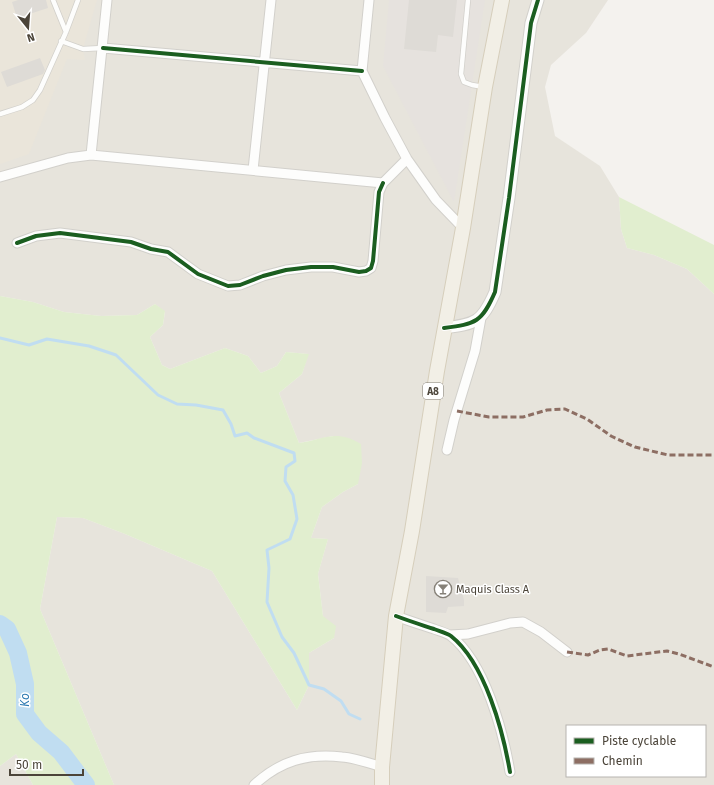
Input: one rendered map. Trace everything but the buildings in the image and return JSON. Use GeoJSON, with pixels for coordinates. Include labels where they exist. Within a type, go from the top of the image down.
{"type":"FeatureCollection","features":[{"type":"Feature","properties":{"kind":"main road","name":"A8"},"geometry":{"type":"LineString","coordinates":[[382,785],[382,767],[396,616],[412,531],[444,328],[463,228],[485,87],[502,0]]}},
{"type":"Feature","properties":{"kind":"street"},"geometry":{"type":"LineString","coordinates":[[92,155],[107,0]]}},
{"type":"Feature","properties":{"kind":"street"},"geometry":{"type":"LineString","coordinates":[[253,170],[271,0]]}},
{"type":"Feature","properties":{"kind":"street"},"geometry":{"type":"LineString","coordinates":[[369,0],[362,71],[407,159],[436,200],[463,228]]}},
{"type":"Feature","properties":{"kind":"street"},"geometry":{"type":"LineString","coordinates":[[447,450],[454,420],[475,351],[481,318],[490,303],[499,272],[531,23],[538,0]]}},
{"type":"Feature","properties":{"kind":"street"},"geometry":{"type":"LineString","coordinates":[[103,48],[362,71]]}},
{"type":"Feature","properties":{"kind":"street"},"geometry":{"type":"LineString","coordinates":[[0,177],[68,158],[92,155],[383,183]]}},
{"type":"Feature","properties":{"kind":"street"},"geometry":{"type":"LineString","coordinates":[[17,243],[36,236],[60,233],[131,242],[151,249],[168,252],[198,274],[228,286],[240,285],[263,276],[286,270],[311,267],[333,267],[359,272],[366,271],[371,268],[373,261],[379,192],[383,183],[407,159]]}},
{"type":"Feature","properties":{"kind":"street"},"geometry":{"type":"LineString","coordinates":[[444,328],[472,324],[481,318]]}},
{"type":"Feature","properties":{"kind":"street"},"geometry":{"type":"LineString","coordinates":[[396,616],[450,635],[468,634],[510,623],[523,622],[541,632],[568,652]]}},
{"type":"Feature","properties":{"kind":"street"},"geometry":{"type":"LineString","coordinates":[[450,635],[468,655],[485,686],[500,727],[510,772]]}},
{"type":"Feature","properties":{"kind":"street"},"geometry":{"type":"LineString","coordinates":[[254,785],[266,774],[302,757],[343,757],[382,767]]}},
{"type":"Feature","properties":{"kind":"lane"},"geometry":{"type":"LineString","coordinates":[[53,0],[66,32]]}},
{"type":"Feature","properties":{"kind":"lane"},"geometry":{"type":"LineString","coordinates":[[0,114],[22,107],[33,100],[40,90],[66,32],[78,0]]}},
{"type":"Feature","properties":{"kind":"lane"},"geometry":{"type":"LineString","coordinates":[[468,0],[461,74],[464,82],[485,87]]}},
{"type":"Feature","properties":{"kind":"lane"},"geometry":{"type":"LineString","coordinates":[[61,41],[83,49],[103,48]]}},
{"type":"Feature","properties":{"kind":"shaded area"},"geometry":{"type":"Polygon","coordinates":[[[0,0],[608,0],[586,33],[551,65],[545,87],[555,136],[600,166],[619,197],[621,229],[627,248],[654,255],[687,269],[714,294],[714,785],[114,785],[40,609],[57,517],[83,518],[212,571],[297,710],[309,685],[309,653],[334,638],[323,616],[318,574],[328,539],[311,538],[322,507],[343,492],[358,484],[333,436],[299,443],[279,393],[302,374],[308,354],[286,352],[277,366],[261,373],[248,356],[225,348],[170,369],[162,365],[150,337],[163,325],[165,312],[155,304],[137,315],[101,316],[64,312],[33,302],[0,296],[0,0]]]}},
{"type":"Feature","properties":{"kind":"shaded area"},"geometry":{"type":"Polygon","coordinates":[[[0,0],[97,0],[83,49],[85,60],[67,59],[29,154],[0,164],[0,0]]]}},
{"type":"Feature","properties":{"kind":"shaded area"},"geometry":{"type":"Polygon","coordinates":[[[389,0],[485,0],[454,202],[383,66],[389,0]]]}},
{"type":"Feature","properties":{"kind":"shaded area"},"geometry":{"type":"Polygon","coordinates":[[[16,754],[33,785],[0,785],[0,766],[16,754]]]}},
{"type":"Feature","properties":{"kind":"green space"},"geometry":{"type":"Polygon","coordinates":[[[619,197],[714,245],[714,294],[687,269],[654,255],[627,248],[621,229],[619,197]]]}},
{"type":"Feature","properties":{"kind":"green space"},"geometry":{"type":"Polygon","coordinates":[[[0,296],[33,302],[64,312],[101,316],[137,315],[155,304],[165,311],[163,325],[150,337],[162,365],[170,369],[225,348],[248,356],[261,373],[277,366],[286,352],[309,354],[302,374],[279,393],[299,443],[330,436],[352,439],[361,444],[362,463],[358,484],[343,492],[322,507],[311,538],[328,539],[318,574],[323,616],[336,626],[334,638],[309,653],[309,685],[297,710],[212,571],[83,518],[57,517],[40,609],[114,785],[33,785],[16,754],[0,766],[0,296]]]}},
{"type":"Feature","properties":{"kind":"waterway"},"geometry":{"type":"LineString","coordinates":[[0,338],[29,345],[47,339],[89,346],[116,355],[158,395],[177,404],[196,405],[223,410],[231,424],[235,436],[247,433],[254,438],[294,453],[295,461],[286,467],[285,481],[293,495],[297,519],[290,539],[267,550],[269,568],[267,602],[282,637],[294,653],[309,685],[324,689],[341,701],[349,714],[360,719]]}},
{"type":"Feature","properties":{"kind":"waterway","name":"Ko"},"geometry":{"type":"LineString","coordinates":[[0,624],[7,629],[18,653],[25,684],[25,714],[39,733],[61,752],[86,785]]}},
{"type":"Feature","properties":{"kind":"marked path"},"geometry":{"type":"LineString","coordinates":[[457,411],[489,417],[523,417],[547,410],[565,409],[587,419],[611,436],[635,447],[668,455],[714,455]]}},
{"type":"Feature","properties":{"kind":"marked path"},"geometry":{"type":"LineString","coordinates":[[567,652],[588,655],[600,650],[608,649],[627,656],[667,651],[714,667]]}},
{"type":"Feature","properties":{"kind":"cycle path"},"geometry":{"type":"LineString","coordinates":[[444,328],[464,325],[477,320],[486,310],[495,292],[509,198],[531,23],[538,0]]}},
{"type":"Feature","properties":{"kind":"cycle path"},"geometry":{"type":"LineString","coordinates":[[103,48],[362,71]]}},
{"type":"Feature","properties":{"kind":"cycle path"},"geometry":{"type":"LineString","coordinates":[[17,243],[36,236],[60,233],[131,242],[151,249],[168,252],[198,274],[228,286],[240,285],[263,276],[286,270],[311,267],[333,267],[359,272],[366,271],[371,268],[373,261],[379,192],[383,183]]}},
{"type":"Feature","properties":{"kind":"cycle path"},"geometry":{"type":"LineString","coordinates":[[396,616],[451,636],[463,648],[474,663],[491,699],[503,737],[510,772]]}},
{"type":"Feature","properties":{"kind":"place","name":"Maquis Class A"},"geometry":{"type":"Point","coordinates":[443,589]}}]}
